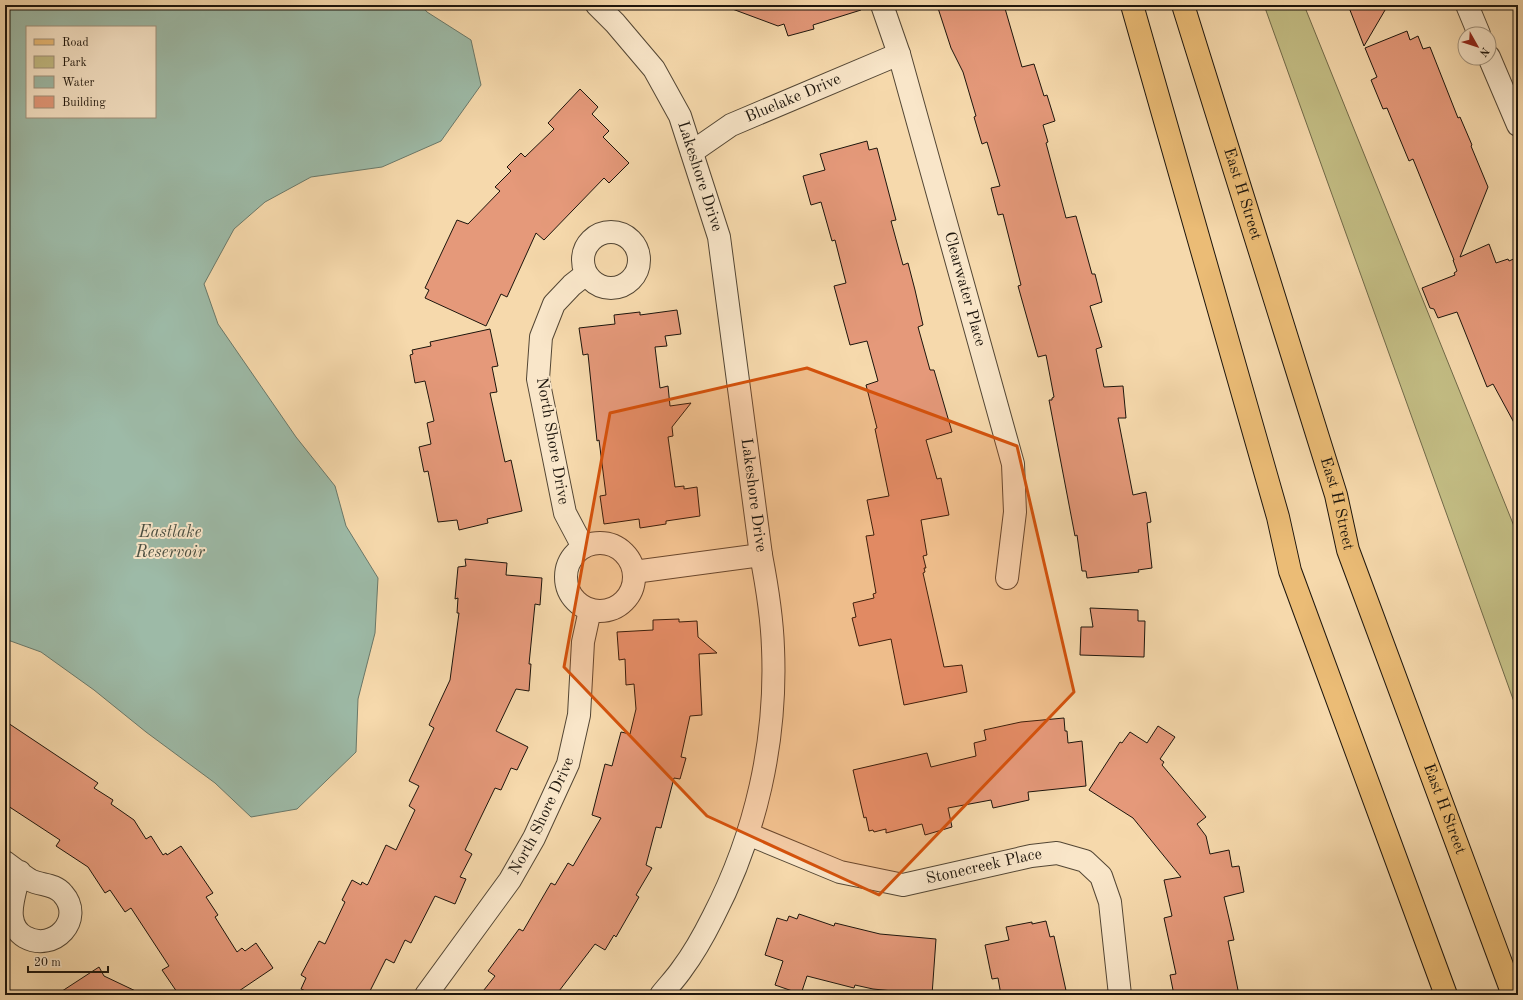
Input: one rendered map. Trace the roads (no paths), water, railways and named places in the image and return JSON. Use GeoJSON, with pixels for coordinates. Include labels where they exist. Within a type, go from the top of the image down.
{"type":"FeatureCollection","features":[{"type":"Feature","properties":{"kind":"main road"},"geometry":{"type":"LineString","coordinates":[[1132,5],[1278,517],[1290,572],[1446,995]]}},
{"type":"Feature","properties":{"kind":"main road","name":"East H Street"},"geometry":{"type":"LineString","coordinates":[[1183,5],[1336,496],[1348,550],[1512,995]]}},
{"type":"Feature","properties":{"kind":"street","name":"Lakeshore Drive"},"geometry":{"type":"LineString","coordinates":[[597,5],[654,69],[680,116],[720,236],[761,555],[769,602],[773,648],[773,695],[769,742],[760,789],[748,834],[723,897],[703,937],[683,968],[662,995]]}},
{"type":"Feature","properties":{"kind":"street","name":"Clearwater Place"},"geometry":{"type":"LineString","coordinates":[[882,5],[899,54],[1013,464],[1015,512],[1007,578]]}},
{"type":"Feature","properties":{"kind":"street"},"geometry":{"type":"LineString","coordinates":[[1467,5],[1476,26]]}},
{"type":"Feature","properties":{"kind":"street","name":"Bluelake Drive"},"geometry":{"type":"LineString","coordinates":[[692,152],[731,126],[899,54]]}},
{"type":"Feature","properties":{"kind":"street"},"geometry":{"type":"LineString","coordinates":[[1493,66],[1518,125]]}},
{"type":"Feature","properties":{"kind":"street","name":"North Shore Drive"},"geometry":{"type":"LineString","coordinates":[[583,547],[565,513],[538,379],[541,336],[554,304],[572,285],[586,274]]}},
{"type":"Feature","properties":{"kind":"street"},"geometry":{"type":"LineString","coordinates":[[599,543],[615,546],[624,552],[631,561],[634,572],[634,583],[630,594],[623,603],[613,609],[602,611],[590,610],[580,605],[572,596],[567,586],[566,574],[568,564],[574,554],[583,547],[599,543]]}},
{"type":"Feature","properties":{"kind":"street"},"geometry":{"type":"LineString","coordinates":[[634,572],[761,555]]}},
{"type":"Feature","properties":{"kind":"street","name":"North Shore Drive"},"geometry":{"type":"LineString","coordinates":[[426,995],[510,880],[534,838],[568,764],[579,715],[583,642],[590,610]]}},
{"type":"Feature","properties":{"kind":"street","name":"Stonecreek Place"},"geometry":{"type":"LineString","coordinates":[[748,834],[840,872],[903,885],[1030,856],[1057,853],[1085,861],[1101,876],[1110,902],[1120,995]]}},
{"type":"Feature","properties":{"kind":"water","name":"Eastlake Reservoir"},"geometry":{"type":"Polygon","coordinates":[[[5,5],[421,5],[427,12],[471,40],[481,85],[441,141],[382,167],[311,177],[265,202],[234,229],[204,284],[218,324],[296,437],[335,486],[346,526],[378,578],[375,633],[358,699],[356,752],[297,809],[251,817],[215,783],[146,732],[94,690],[41,652],[5,639],[5,5]]]}}]}
